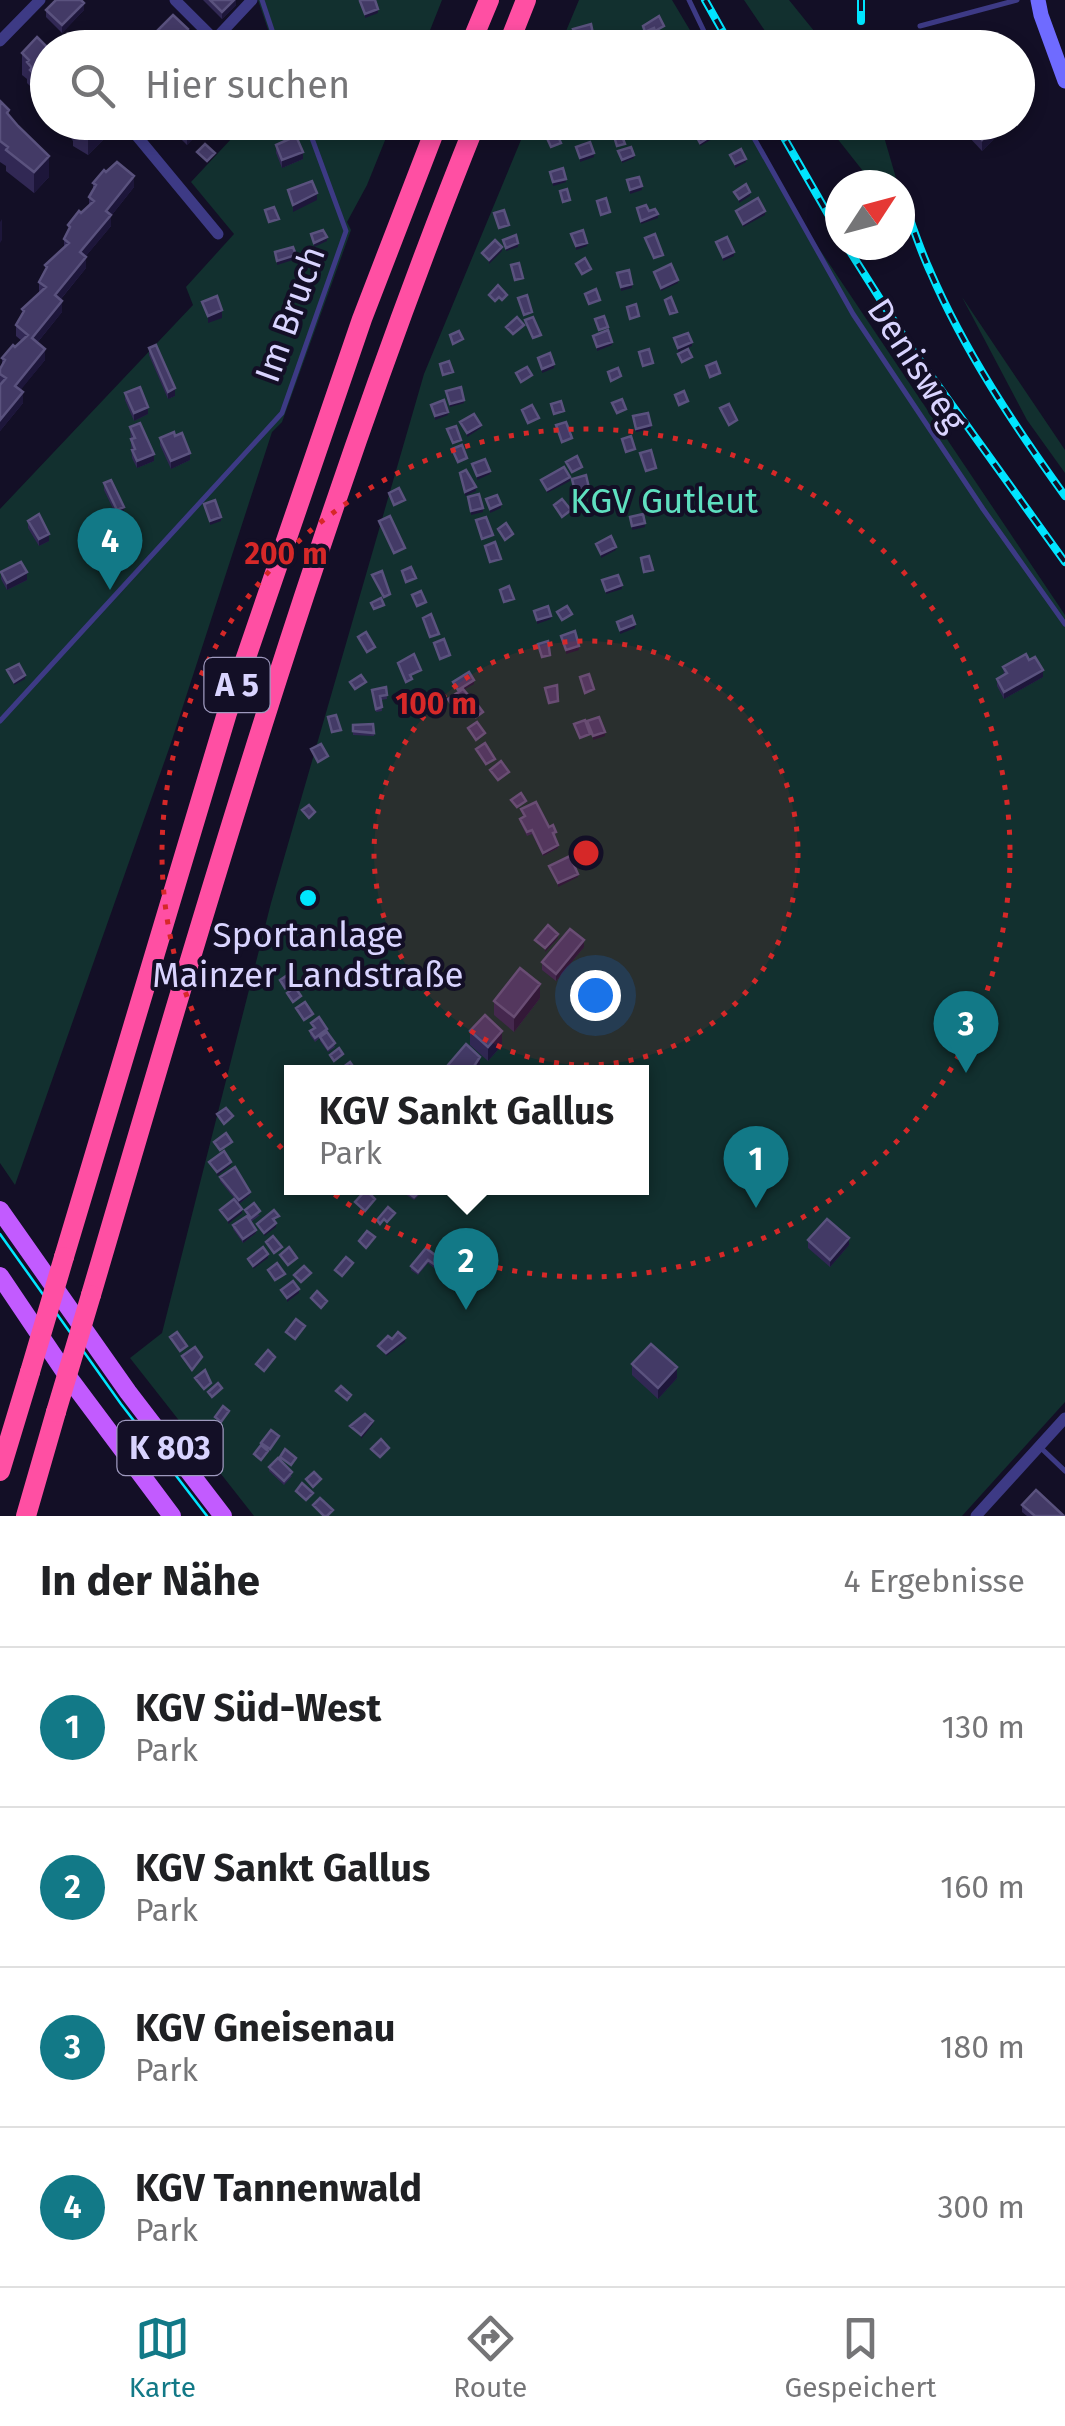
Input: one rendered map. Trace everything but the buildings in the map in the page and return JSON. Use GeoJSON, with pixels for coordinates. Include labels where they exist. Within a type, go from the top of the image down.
{"type":"FeatureCollection","features":[{"type":"Feature","properties":{"kind":"highway"},"geometry":{"type":"LineString","coordinates":[[476,30],[489,0]]}},
{"type":"Feature","properties":{"kind":"highway"},"geometry":{"type":"LineString","coordinates":[[514,30],[526,0]]}},
{"type":"Feature","properties":{"kind":"highway","name":"A 5"},"geometry":{"type":"LineString","coordinates":[[0,1471],[228,713],[362,320],[431,140]]}},
{"type":"Feature","properties":{"kind":"highway","name":"A 5"},"geometry":{"type":"LineString","coordinates":[[26,1516],[265,712],[339,492],[469,140]]}},
{"type":"Feature","properties":{"kind":"main road"},"geometry":{"type":"LineString","coordinates":[[1038,0],[1065,81]]}},
{"type":"Feature","properties":{"kind":"main road","name":"K 803"},"geometry":{"type":"LineString","coordinates":[[0,1210],[128,1392],[223,1516]]}},
{"type":"Feature","properties":{"kind":"main road","name":"K 803"},"geometry":{"type":"LineString","coordinates":[[0,1276],[172,1516]]}},
{"type":"Feature","properties":{"kind":"street"},"geometry":{"type":"LineString","coordinates":[[0,40],[40,0]]}},
{"type":"Feature","properties":{"kind":"street"},"geometry":{"type":"LineString","coordinates":[[175,0],[200,30]]}},
{"type":"Feature","properties":{"kind":"street"},"geometry":{"type":"LineString","coordinates":[[223,30],[252,0]]}},
{"type":"Feature","properties":{"kind":"street"},"geometry":{"type":"LineString","coordinates":[[140,140],[218,234]]}},
{"type":"Feature","properties":{"kind":"street"},"geometry":{"type":"LineString","coordinates":[[976,1516],[1065,1418]]}},
{"type":"Feature","properties":{"kind":"lane"},"geometry":{"type":"LineString","coordinates":[[262,0],[272,30]]}},
{"type":"Feature","properties":{"kind":"lane"},"geometry":{"type":"LineString","coordinates":[[689,0],[703,30]]}},
{"type":"Feature","properties":{"kind":"lane"},"geometry":{"type":"LineString","coordinates":[[920,26],[1018,0]]}},
{"type":"Feature","properties":{"kind":"lane","name":"Im Bruch"},"geometry":{"type":"LineString","coordinates":[[0,721],[282,413],[346,231],[313,140]]}},
{"type":"Feature","properties":{"kind":"lane","name":"Denisweg"},"geometry":{"type":"LineString","coordinates":[[754,140],[853,314],[1065,624]]}},
{"type":"Feature","properties":{"kind":"lane"},"geometry":{"type":"LineString","coordinates":[[1040,1446],[1065,1471]]}},
{"type":"Feature","properties":{"kind":"green space"},"geometry":{"type":"Polygon","coordinates":[[[258,0],[442,0],[430,30],[268,30],[258,0]]]}},
{"type":"Feature","properties":{"kind":"green space"},"geometry":{"type":"Polygon","coordinates":[[[579,0],[672,0],[690,30],[566,30],[579,0]]]}},
{"type":"Feature","properties":{"kind":"green space"},"geometry":{"type":"Polygon","coordinates":[[[744,0],[789,0],[813,30],[764,30],[744,0]]]}},
{"type":"Feature","properties":{"kind":"green space"},"geometry":{"type":"Polygon","coordinates":[[[230,140],[385,140],[347,222],[351,230],[282,422],[272,432],[171,743],[15,1185],[0,1163],[0,509],[193,305],[186,287],[234,234],[191,182],[230,140]]]}},
{"type":"Feature","properties":{"kind":"green space","name":"KGV Gutleut"},"geometry":{"type":"Polygon","coordinates":[[[521,140],[754,140],[825,260],[1065,615],[1065,1402],[962,1516],[254,1516],[130,1358],[162,1333],[271,903],[424,374],[521,140]]]}},
{"type":"Feature","properties":{"kind":"green space"},"geometry":{"type":"Polygon","coordinates":[[[838,140],[885,140],[894,170],[862,170],[838,140]]]}},
{"type":"Feature","properties":{"kind":"green space"},"geometry":{"type":"Polygon","coordinates":[[[962,297],[1065,450],[1065,473],[1027,420],[962,297]]]}},
{"type":"Feature","properties":{"kind":"tram line"},"geometry":{"type":"LineString","coordinates":[[0,1234],[121,1404],[207,1516]]}},
{"type":"Feature","properties":{"kind":"railway"},"geometry":{"type":"LineString","coordinates":[[705,0],[722,30]]}},
{"type":"Feature","properties":{"kind":"railway"},"geometry":{"type":"LineString","coordinates":[[861,0],[861,21]]}},
{"type":"Feature","properties":{"kind":"railway"},"geometry":{"type":"LineString","coordinates":[[785,140],[825,209]]}},
{"type":"Feature","properties":{"kind":"railway"},"geometry":{"type":"LineString","coordinates":[[915,231],[944,301],[975,359],[1065,496]]}},
{"type":"Feature","properties":{"kind":"railway"},"geometry":{"type":"LineString","coordinates":[[855,260],[911,348],[1065,562]]}},
{"type":"Feature","properties":{"kind":"place","name":"KGV Tannenwald"},"geometry":{"type":"Point","coordinates":[110,590]}},
{"type":"Feature","properties":{"kind":"place","name":"Sportanlage Mainzer Landstraße"},"geometry":{"type":"Point","coordinates":[308,898]}},
{"type":"Feature","properties":{"kind":"place","name":"KGV Gneisenau"},"geometry":{"type":"Point","coordinates":[966,1073]}},
{"type":"Feature","properties":{"kind":"place","name":"KGV Süd-West"},"geometry":{"type":"Point","coordinates":[756,1208]}},
{"type":"Feature","properties":{"kind":"place","name":"KGV Sankt Gallus"},"geometry":{"type":"Point","coordinates":[466,1310]}}]}
